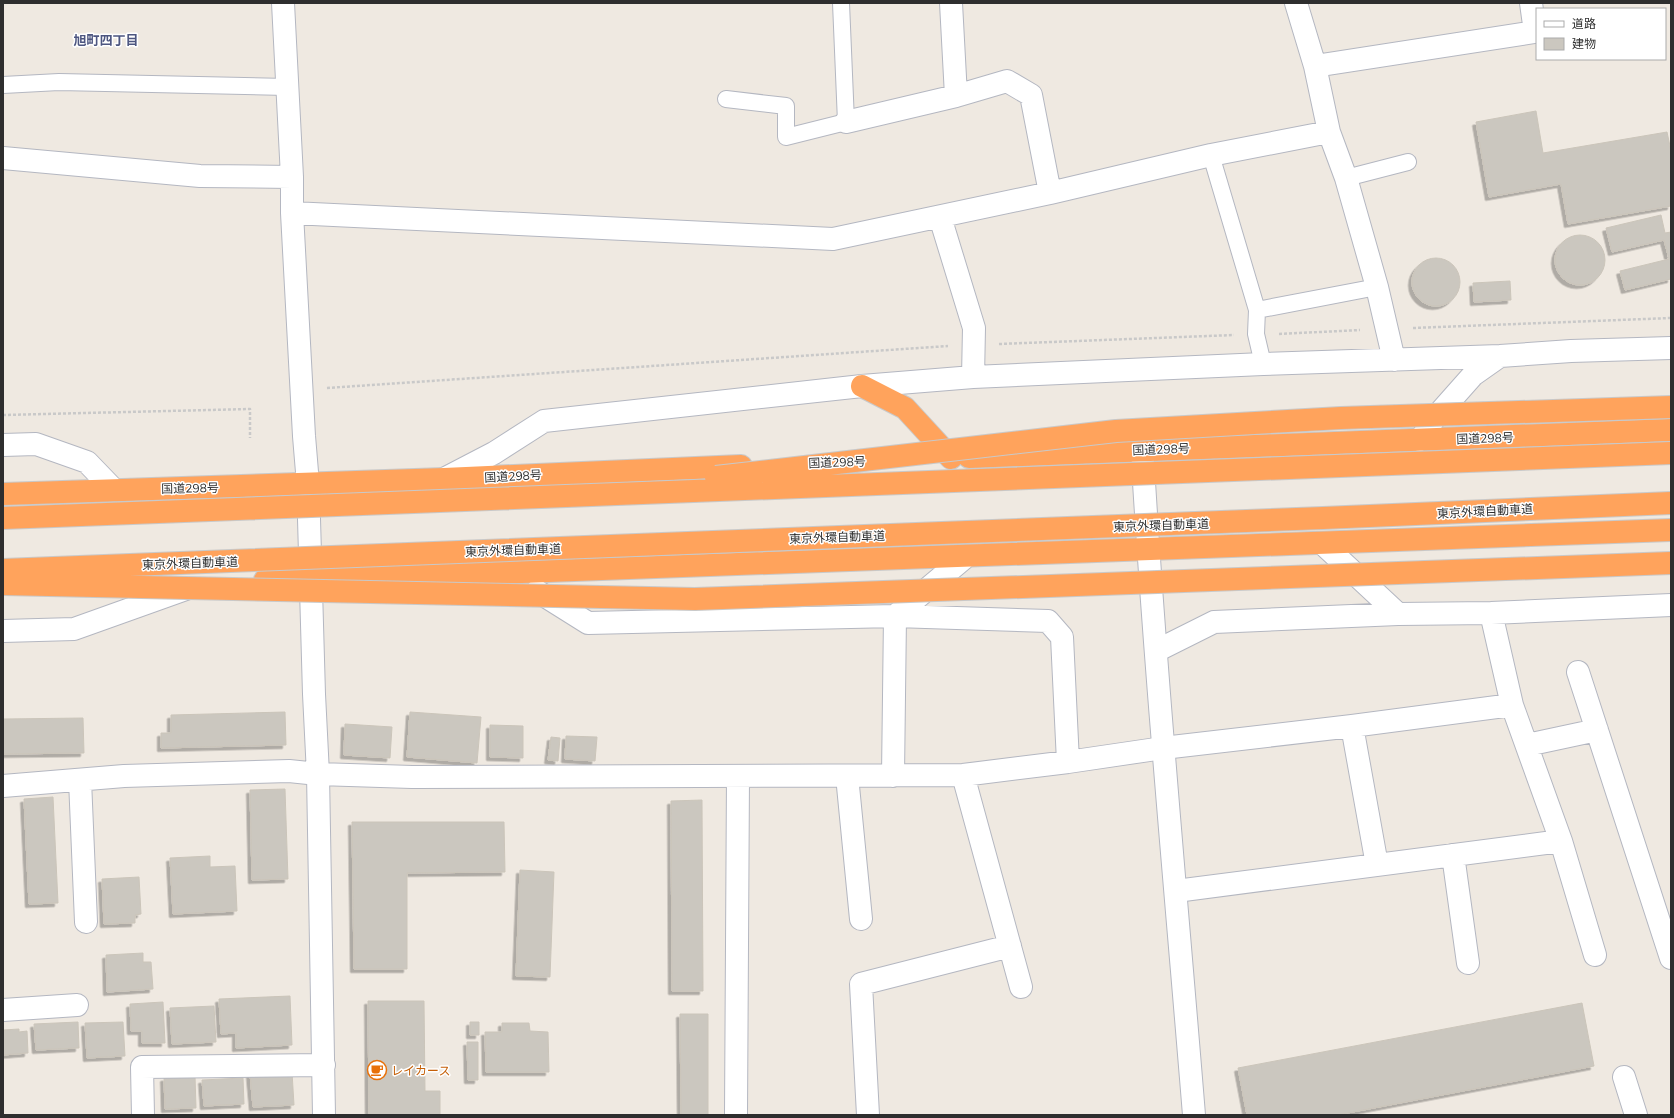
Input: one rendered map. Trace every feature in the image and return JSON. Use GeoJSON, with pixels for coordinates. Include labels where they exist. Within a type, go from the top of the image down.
{"type":"FeatureCollection","features":[{"type":"Feature","properties":{"kind":"highway"},"geometry":{"type":"LineString","coordinates":[[862,386],[906,408],[951,458]]}},
{"type":"Feature","properties":{"kind":"highway"},"geometry":{"type":"LineString","coordinates":[[538,497],[1116,431],[1341,418],[1671,407]]}},
{"type":"Feature","properties":{"kind":"highway","name":"国道298号"},"geometry":{"type":"LineString","coordinates":[[3,494],[444,479],[1142,449],[1671,430]]}},
{"type":"Feature","properties":{"kind":"highway"},"geometry":{"type":"LineString","coordinates":[[3,518],[1671,453]]}},
{"type":"Feature","properties":{"kind":"highway","name":"東京外環自動車道"},"geometry":{"type":"LineString","coordinates":[[3,570],[1671,503]]}},
{"type":"Feature","properties":{"kind":"highway"},"geometry":{"type":"LineString","coordinates":[[3,590],[204,582],[508,574],[963,559],[1671,530]]}},
{"type":"Feature","properties":{"kind":"highway"},"geometry":{"type":"LineString","coordinates":[[3,584],[696,599],[1671,563]]}},
{"type":"Feature","properties":{"kind":"street"},"geometry":{"type":"LineString","coordinates":[[283,3],[292,178],[292,212],[308,484],[314,694],[318,774],[324,1115]]}},
{"type":"Feature","properties":{"kind":"street"},"geometry":{"type":"LineString","coordinates":[[951,3],[956,96]]}},
{"type":"Feature","properties":{"kind":"street"},"geometry":{"type":"LineString","coordinates":[[1296,3],[1315,66],[1329,132],[1346,178],[1377,287],[1394,360]]}},
{"type":"Feature","properties":{"kind":"street"},"geometry":{"type":"LineString","coordinates":[[1315,66],[1535,32],[1531,3]]}},
{"type":"Feature","properties":{"kind":"street"},"geometry":{"type":"LineString","coordinates":[[846,122],[956,96],[1007,81],[1031,95],[1050,193]]}},
{"type":"Feature","properties":{"kind":"street"},"geometry":{"type":"LineString","coordinates":[[292,212],[833,239],[1050,193],[1211,155],[1329,132]]}},
{"type":"Feature","properties":{"kind":"street"},"geometry":{"type":"LineString","coordinates":[[3,158],[200,176],[292,178]]}},
{"type":"Feature","properties":{"kind":"street"},"geometry":{"type":"LineString","coordinates":[[940,217],[974,328],[972,377]]}},
{"type":"Feature","properties":{"kind":"street"},"geometry":{"type":"LineString","coordinates":[[444,479],[494,453],[544,421],[862,386],[972,377],[1671,348]]}},
{"type":"Feature","properties":{"kind":"street"},"geometry":{"type":"LineString","coordinates":[[1420,440],[1434,419],[1473,375],[1500,356]]}},
{"type":"Feature","properties":{"kind":"street"},"geometry":{"type":"LineString","coordinates":[[3,444],[36,444],[87,462],[114,490]]}},
{"type":"Feature","properties":{"kind":"street"},"geometry":{"type":"LineString","coordinates":[[1142,449],[1163,748],[1194,1115]]}},
{"type":"Feature","properties":{"kind":"street"},"geometry":{"type":"LineString","coordinates":[[1324,545],[1398,614]]}},
{"type":"Feature","properties":{"kind":"street"},"geometry":{"type":"LineString","coordinates":[[893,776],[895,616],[963,559]]}},
{"type":"Feature","properties":{"kind":"street"},"geometry":{"type":"LineString","coordinates":[[508,574],[588,623],[895,616],[1048,620],[1062,636],[1068,762]]}},
{"type":"Feature","properties":{"kind":"street"},"geometry":{"type":"LineString","coordinates":[[3,631],[74,629],[204,582]]}},
{"type":"Feature","properties":{"kind":"street"},"geometry":{"type":"LineString","coordinates":[[1156,651],[1214,622],[1398,614],[1491,613],[1671,605]]}},
{"type":"Feature","properties":{"kind":"street"},"geometry":{"type":"LineString","coordinates":[[1491,613],[1512,705],[1561,841],[1595,955]]}},
{"type":"Feature","properties":{"kind":"street"},"geometry":{"type":"LineString","coordinates":[[1578,672],[1671,958]]}},
{"type":"Feature","properties":{"kind":"street"},"geometry":{"type":"LineString","coordinates":[[3,786],[124,776],[289,771],[318,774],[412,777],[963,775],[1163,748],[1352,726],[1512,705]]}},
{"type":"Feature","properties":{"kind":"street"},"geometry":{"type":"LineString","coordinates":[[1352,726],[1377,865]]}},
{"type":"Feature","properties":{"kind":"street"},"geometry":{"type":"LineString","coordinates":[[1527,745],[1597,730]]}},
{"type":"Feature","properties":{"kind":"street"},"geometry":{"type":"LineString","coordinates":[[963,775],[1021,987]]}},
{"type":"Feature","properties":{"kind":"street"},"geometry":{"type":"LineString","coordinates":[[736,1115],[738,776]]}},
{"type":"Feature","properties":{"kind":"street"},"geometry":{"type":"LineString","coordinates":[[847,776],[861,919]]}},
{"type":"Feature","properties":{"kind":"street"},"geometry":{"type":"LineString","coordinates":[[80,780],[86,922]]}},
{"type":"Feature","properties":{"kind":"street"},"geometry":{"type":"LineString","coordinates":[[1176,891],[1561,841]]}},
{"type":"Feature","properties":{"kind":"street"},"geometry":{"type":"LineString","coordinates":[[1453,855],[1468,963]]}},
{"type":"Feature","properties":{"kind":"street"},"geometry":{"type":"LineString","coordinates":[[868,1115],[861,984],[1010,946]]}},
{"type":"Feature","properties":{"kind":"street"},"geometry":{"type":"LineString","coordinates":[[3,1010],[77,1005]]}},
{"type":"Feature","properties":{"kind":"street"},"geometry":{"type":"LineString","coordinates":[[144,1115],[142,1067],[324,1065]]}},
{"type":"Feature","properties":{"kind":"street"},"geometry":{"type":"LineString","coordinates":[[1624,1077],[1636,1115]]}},
{"type":"Feature","properties":{"kind":"lane"},"geometry":{"type":"LineString","coordinates":[[726,99],[786,106],[786,137],[846,122],[841,3]]}},
{"type":"Feature","properties":{"kind":"lane"},"geometry":{"type":"LineString","coordinates":[[3,85],[59,82],[287,87]]}},
{"type":"Feature","properties":{"kind":"lane"},"geometry":{"type":"LineString","coordinates":[[1211,155],[1257,310],[1256,334],[1263,364]]}},
{"type":"Feature","properties":{"kind":"lane"},"geometry":{"type":"LineString","coordinates":[[1346,178],[1408,162]]}},
{"type":"Feature","properties":{"kind":"lane"},"geometry":{"type":"LineString","coordinates":[[1257,310],[1377,287]]}},
{"type":"Feature","properties":{"kind":"path"},"geometry":{"type":"LineString","coordinates":[[3,415],[250,409],[250,438]]}},
{"type":"Feature","properties":{"kind":"building"},"geometry":{"type":"Polygon","coordinates":[[[1536,111],[1543,153],[1667,132],[1671,151],[1671,206],[1568,224],[1561,184],[1489,197],[1476,122],[1536,111]]]}},
{"type":"Feature","properties":{"kind":"building"},"geometry":{"type":"Polygon","coordinates":[[[1661,215],[1665,233],[1671,232],[1671,279],[1625,290],[1620,271],[1669,259],[1664,240],[1612,252],[1606,228],[1661,215]]]}},
{"type":"Feature","properties":{"kind":"building"},"geometry":{"type":"Polygon","coordinates":[[[1575,235],[1585,235],[1598,242],[1605,255],[1605,265],[1598,278],[1585,285],[1575,285],[1566,281],[1559,274],[1555,265],[1555,255],[1559,246],[1566,239],[1575,235]]]}},
{"type":"Feature","properties":{"kind":"building"},"geometry":{"type":"Polygon","coordinates":[[[1436,258],[1445,260],[1453,265],[1458,273],[1460,282],[1458,291],[1453,299],[1445,304],[1436,306],[1427,304],[1419,299],[1414,291],[1412,282],[1414,273],[1419,265],[1427,260],[1436,258]]]}},
{"type":"Feature","properties":{"kind":"building"},"geometry":{"type":"Polygon","coordinates":[[[1510,281],[1511,300],[1474,302],[1473,283],[1510,281]]]}},
{"type":"Feature","properties":{"kind":"building"},"geometry":{"type":"Polygon","coordinates":[[[285,712],[286,745],[161,748],[161,733],[171,733],[171,715],[285,712]]]}},
{"type":"Feature","properties":{"kind":"building"},"geometry":{"type":"Polygon","coordinates":[[[410,712],[481,717],[477,763],[407,757],[410,712]]]}},
{"type":"Feature","properties":{"kind":"building"},"geometry":{"type":"Polygon","coordinates":[[[83,718],[84,753],[3,754],[3,719],[83,718]]]}},
{"type":"Feature","properties":{"kind":"building"},"geometry":{"type":"Polygon","coordinates":[[[345,724],[392,727],[390,758],[344,755],[345,724]]]}},
{"type":"Feature","properties":{"kind":"building"},"geometry":{"type":"Polygon","coordinates":[[[490,725],[523,726],[523,758],[490,757],[490,725]]]}},
{"type":"Feature","properties":{"kind":"building"},"geometry":{"type":"Polygon","coordinates":[[[566,736],[597,737],[595,761],[565,759],[566,736]]]}},
{"type":"Feature","properties":{"kind":"building"},"geometry":{"type":"Polygon","coordinates":[[[551,737],[560,738],[558,761],[548,760],[551,737]]]}},
{"type":"Feature","properties":{"kind":"building"},"geometry":{"type":"Polygon","coordinates":[[[285,789],[288,879],[252,880],[250,790],[285,789]]]}},
{"type":"Feature","properties":{"kind":"building"},"geometry":{"type":"Polygon","coordinates":[[[53,797],[58,903],[29,904],[24,799],[53,797]]]}},
{"type":"Feature","properties":{"kind":"building"},"geometry":{"type":"Polygon","coordinates":[[[702,800],[703,991],[672,991],[671,801],[702,800]]]}},
{"type":"Feature","properties":{"kind":"building"},"geometry":{"type":"Polygon","coordinates":[[[352,822],[504,822],[505,872],[407,873],[407,969],[354,969],[352,822]]]}},
{"type":"Feature","properties":{"kind":"building"},"geometry":{"type":"Polygon","coordinates":[[[210,856],[210,867],[235,866],[237,911],[173,914],[170,858],[210,856]]]}},
{"type":"Feature","properties":{"kind":"building"},"geometry":{"type":"Polygon","coordinates":[[[520,870],[554,872],[550,977],[516,976],[520,870]]]}},
{"type":"Feature","properties":{"kind":"building"},"geometry":{"type":"Polygon","coordinates":[[[139,877],[141,914],[135,915],[135,923],[104,924],[102,879],[139,877]]]}},
{"type":"Feature","properties":{"kind":"building"},"geometry":{"type":"Polygon","coordinates":[[[143,953],[143,962],[151,962],[153,989],[107,992],[106,955],[143,953]]]}},
{"type":"Feature","properties":{"kind":"building"},"geometry":{"type":"Polygon","coordinates":[[[290,996],[292,1045],[236,1048],[236,1033],[221,1034],[219,999],[290,996]]]}},
{"type":"Feature","properties":{"kind":"building"},"geometry":{"type":"Polygon","coordinates":[[[368,1001],[424,1001],[425,1091],[440,1091],[440,1115],[369,1115],[368,1001]]]}},
{"type":"Feature","properties":{"kind":"building"},"geometry":{"type":"Polygon","coordinates":[[[163,1002],[165,1043],[142,1043],[142,1031],[131,1031],[130,1004],[163,1002]]]}},
{"type":"Feature","properties":{"kind":"building"},"geometry":{"type":"Polygon","coordinates":[[[1582,1003],[1594,1066],[1337,1115],[1247,1115],[1238,1068],[1582,1003]]]}},
{"type":"Feature","properties":{"kind":"building"},"geometry":{"type":"Polygon","coordinates":[[[214,1006],[216,1042],[172,1044],[170,1008],[214,1006]]]}},
{"type":"Feature","properties":{"kind":"building"},"geometry":{"type":"Polygon","coordinates":[[[680,1014],[708,1014],[708,1115],[681,1115],[680,1014]]]}},
{"type":"Feature","properties":{"kind":"building"},"geometry":{"type":"Polygon","coordinates":[[[78,1022],[79,1048],[36,1050],[34,1024],[78,1022]]]}},
{"type":"Feature","properties":{"kind":"building"},"geometry":{"type":"Polygon","coordinates":[[[123,1022],[125,1056],[87,1058],[85,1023],[123,1022]]]}},
{"type":"Feature","properties":{"kind":"building"},"geometry":{"type":"Polygon","coordinates":[[[470,1022],[479,1022],[479,1035],[470,1035],[470,1022]]]}},
{"type":"Feature","properties":{"kind":"building"},"geometry":{"type":"Polygon","coordinates":[[[502,1023],[529,1023],[530,1031],[548,1032],[549,1072],[486,1072],[485,1032],[502,1032],[502,1023]]]}},
{"type":"Feature","properties":{"kind":"building"},"geometry":{"type":"Polygon","coordinates":[[[19,1029],[19,1032],[27,1031],[28,1053],[3,1055],[3,1030],[19,1029]]]}},
{"type":"Feature","properties":{"kind":"building"},"geometry":{"type":"Polygon","coordinates":[[[467,1042],[478,1042],[478,1080],[468,1080],[467,1042]]]}},
{"type":"Feature","properties":{"kind":"building"},"geometry":{"type":"Polygon","coordinates":[[[292,1072],[294,1105],[253,1107],[250,1074],[292,1072]]]}},
{"type":"Feature","properties":{"kind":"building"},"geometry":{"type":"Polygon","coordinates":[[[195,1076],[196,1108],[165,1109],[164,1078],[195,1076]]]}},
{"type":"Feature","properties":{"kind":"building"},"geometry":{"type":"Polygon","coordinates":[[[243,1078],[244,1104],[204,1106],[202,1080],[243,1078]]]}},
{"type":"Feature","properties":{"kind":"place","name":"レイカース"},"geometry":{"type":"Point","coordinates":[377,1070]}},
{"type":"Feature","properties":{"kind":"district","name":"旭町四丁目"},"geometry":{"type":"Point","coordinates":[106,40]}}]}
